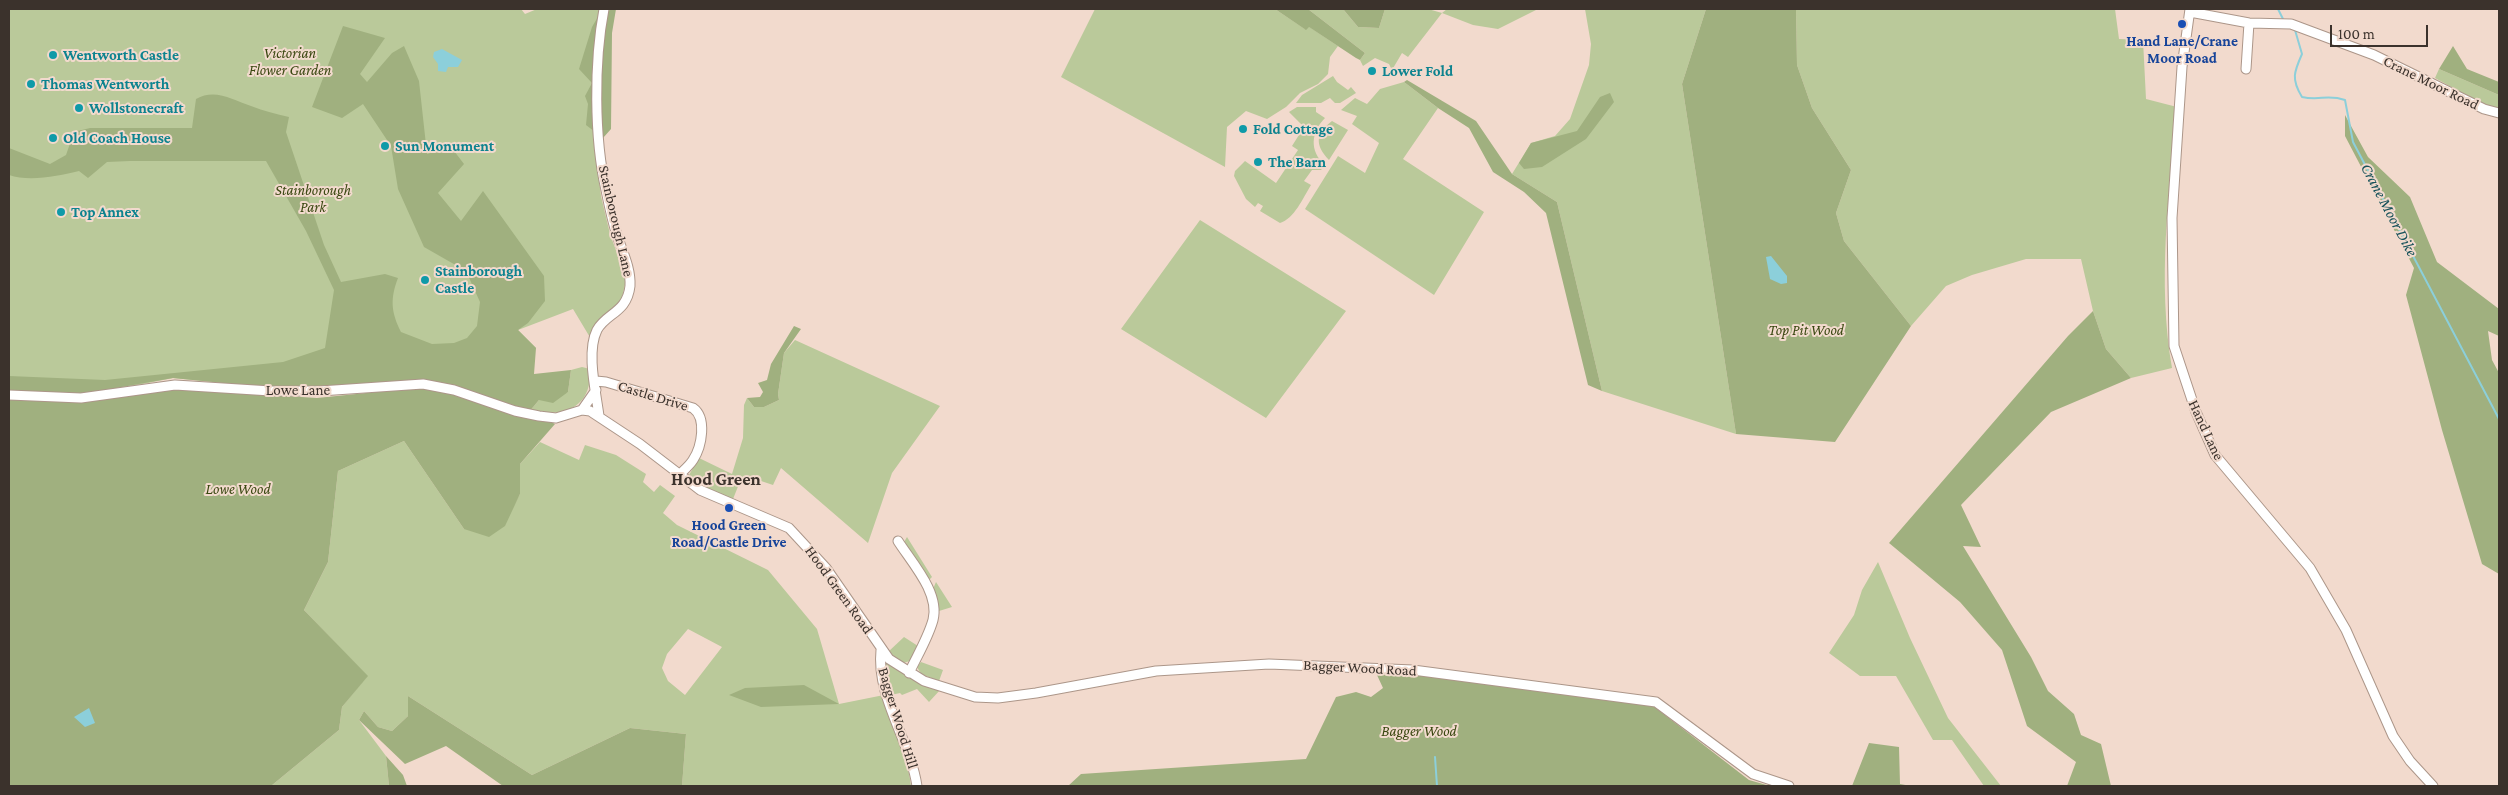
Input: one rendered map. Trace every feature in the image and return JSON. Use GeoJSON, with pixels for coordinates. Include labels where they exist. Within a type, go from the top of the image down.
{"type":"FeatureCollection","features":[{"type":"Feature","properties":{"kind":"street","name":"Stainborough Lane"},"geometry":{"type":"LineString","coordinates":[[599,416],[592,344],[598,328],[618,312],[626,300],[630,286],[625,257],[616,233],[605,188],[598,128],[600,32],[604,9]]}},
{"type":"Feature","properties":{"kind":"street","name":"Crane Moor Road"},"geometry":{"type":"LineString","coordinates":[[2190,10],[2249,23],[2290,24],[2374,55],[2484,109],[2499,113]]}},
{"type":"Feature","properties":{"kind":"street","name":"Hand Lane"},"geometry":{"type":"LineString","coordinates":[[2190,10],[2182,67],[2172,218],[2174,346],[2196,412],[2215,455],[2315,576],[2346,630],[2393,736],[2410,761],[2433,786]]}},
{"type":"Feature","properties":{"kind":"street"},"geometry":{"type":"LineString","coordinates":[[2246,69],[2249,23]]}},
{"type":"Feature","properties":{"kind":"street","name":"Lowe Lane"},"geometry":{"type":"LineString","coordinates":[[9,395],[80,398],[175,385],[271,391],[320,391],[423,384],[454,390],[515,411],[539,416],[556,418],[582,410]]}},
{"type":"Feature","properties":{"kind":"street"},"geometry":{"type":"LineString","coordinates":[[582,410],[596,386]]}},
{"type":"Feature","properties":{"kind":"street","name":"Castle Drive"},"geometry":{"type":"LineString","coordinates":[[596,386],[641,392],[693,408],[699,412],[703,422],[695,458],[680,474]]}},
{"type":"Feature","properties":{"kind":"street","name":"Hood Green Road"},"geometry":{"type":"LineString","coordinates":[[582,410],[599,416],[700,490],[778,521],[790,528],[826,568],[881,650],[897,666],[909,673]]}},
{"type":"Feature","properties":{"kind":"street"},"geometry":{"type":"LineString","coordinates":[[898,541],[928,588],[934,611],[933,622],[909,673]]}},
{"type":"Feature","properties":{"kind":"street","name":"Bagger Wood Hill"},"geometry":{"type":"LineString","coordinates":[[881,650],[880,660],[884,687],[906,746],[917,786]]}},
{"type":"Feature","properties":{"kind":"street","name":"Bagger Wood Road"},"geometry":{"type":"LineString","coordinates":[[909,673],[924,680],[975,696],[988,698],[1036,693],[1156,671],[1269,664],[1413,670],[1542,686],[1656,702],[1753,774],[1789,786]]}},
{"type":"Feature","properties":{"kind":"green space","name":"Stainborough Park"},"geometry":{"type":"Polygon","coordinates":[[[9,9],[521,9],[525,14],[537,9],[600,9],[592,83],[593,129],[601,196],[610,234],[625,275],[622,298],[614,309],[594,326],[591,339],[573,309],[518,330],[536,348],[476,394],[424,379],[320,388],[253,386],[173,378],[123,388],[9,391],[9,9]]]}},
{"type":"Feature","properties":{"kind":"green space"},"geometry":{"type":"Polygon","coordinates":[[[616,9],[612,33],[611,129],[603,138],[586,125],[588,104],[585,96],[592,83],[579,69],[592,27],[599,15],[616,9]]]}},
{"type":"Feature","properties":{"kind":"green space"},"geometry":{"type":"Polygon","coordinates":[[[1095,9],[1275,9],[1305,29],[1308,26],[1338,46],[1330,57],[1328,74],[1318,84],[1300,93],[1286,107],[1267,119],[1246,111],[1227,127],[1225,167],[1061,77],[1095,9]]]}},
{"type":"Feature","properties":{"kind":"green space"},"geometry":{"type":"Polygon","coordinates":[[[1275,9],[1308,9],[1365,53],[1360,60],[1309,27],[1306,30],[1275,9]]]}},
{"type":"Feature","properties":{"kind":"green space"},"geometry":{"type":"Polygon","coordinates":[[[1308,9],[1343,9],[1358,27],[1379,28],[1385,9],[1428,9],[1442,13],[1408,57],[1402,53],[1392,70],[1389,64],[1375,58],[1363,66],[1360,60],[1365,53],[1308,9]]]}},
{"type":"Feature","properties":{"kind":"green space"},"geometry":{"type":"Polygon","coordinates":[[[1343,9],[1385,9],[1379,28],[1358,27],[1343,9]]]}},
{"type":"Feature","properties":{"kind":"green space"},"geometry":{"type":"Polygon","coordinates":[[[1447,9],[1538,9],[1498,29],[1473,25],[1442,13],[1447,9]]]}},
{"type":"Feature","properties":{"kind":"green space"},"geometry":{"type":"Polygon","coordinates":[[[1585,9],[1706,9],[1682,84],[1736,434],[1602,391],[1557,202],[1512,174],[1531,143],[1555,136],[1570,119],[1589,65],[1591,44],[1585,9]]]}},
{"type":"Feature","properties":{"kind":"green space","name":"Top Pit Wood"},"geometry":{"type":"Polygon","coordinates":[[[1706,9],[1796,9],[1797,65],[1812,108],[1851,170],[1836,213],[1844,241],[1911,326],[1835,442],[1736,434],[1682,84],[1706,9]]]}},
{"type":"Feature","properties":{"kind":"green space"},"geometry":{"type":"Polygon","coordinates":[[[1796,9],[2115,9],[2119,39],[2143,40],[2146,99],[2177,107],[2168,205],[2165,270],[2165,303],[2172,368],[2131,378],[2106,349],[2093,311],[2081,259],[2026,259],[1972,275],[1946,286],[1911,326],[1844,241],[1836,213],[1851,170],[1812,108],[1797,65],[1796,9]]]}},
{"type":"Feature","properties":{"kind":"green space"},"geometry":{"type":"Polygon","coordinates":[[[343,26],[385,38],[360,74],[367,82],[392,53],[404,46],[419,81],[427,154],[451,147],[464,164],[438,193],[461,221],[483,191],[544,276],[545,301],[528,323],[518,330],[536,348],[534,374],[571,370],[568,392],[553,403],[539,400],[529,412],[424,379],[320,388],[253,386],[173,378],[93,392],[59,395],[9,391],[9,376],[105,380],[283,362],[325,348],[334,290],[306,231],[266,161],[107,162],[88,178],[79,171],[35,178],[9,175],[9,148],[50,164],[66,155],[74,132],[90,128],[192,128],[196,99],[210,95],[224,96],[289,117],[286,132],[324,245],[341,282],[385,274],[398,278],[393,305],[395,318],[401,332],[432,344],[454,343],[467,338],[477,326],[480,302],[466,271],[424,247],[398,189],[391,146],[363,104],[342,118],[312,107],[343,26]]]}},
{"type":"Feature","properties":{"kind":"green space"},"geometry":{"type":"Polygon","coordinates":[[[2453,46],[2467,69],[2499,82],[2499,95],[2439,69],[2453,46]]]}},
{"type":"Feature","properties":{"kind":"green space"},"geometry":{"type":"Polygon","coordinates":[[[2439,69],[2499,95],[2499,108],[2482,104],[2435,78],[2439,69]]]}},
{"type":"Feature","properties":{"kind":"green space"},"geometry":{"type":"Polygon","coordinates":[[[1333,76],[1337,82],[1348,90],[1351,87],[1356,93],[1340,103],[1335,103],[1330,98],[1321,103],[1296,103],[1302,95],[1333,76]]]}},
{"type":"Feature","properties":{"kind":"green space"},"geometry":{"type":"Polygon","coordinates":[[[1407,80],[1476,121],[1512,174],[1557,202],[1602,391],[1588,385],[1546,213],[1524,192],[1493,172],[1469,128],[1438,108],[1404,82],[1407,80]]]}},
{"type":"Feature","properties":{"kind":"green space"},"geometry":{"type":"Polygon","coordinates":[[[1404,82],[1438,108],[1403,159],[1484,212],[1434,295],[1305,209],[1338,156],[1365,173],[1379,143],[1352,124],[1357,116],[1341,110],[1355,98],[1367,104],[1380,89],[1404,82]]]}},
{"type":"Feature","properties":{"kind":"green space"},"geometry":{"type":"Polygon","coordinates":[[[1610,93],[1614,102],[1586,139],[1542,167],[1524,169],[1519,163],[1531,143],[1577,131],[1600,97],[1610,93]]]}},
{"type":"Feature","properties":{"kind":"green space"},"geometry":{"type":"Polygon","coordinates":[[[1297,107],[1316,107],[1316,112],[1325,118],[1317,129],[1314,148],[1316,154],[1325,165],[1321,170],[1312,170],[1304,181],[1311,185],[1301,202],[1290,217],[1280,223],[1260,211],[1263,206],[1258,203],[1255,207],[1246,199],[1234,176],[1235,171],[1245,161],[1276,183],[1298,150],[1292,146],[1304,127],[1289,112],[1297,107]]]}},
{"type":"Feature","properties":{"kind":"green space"},"geometry":{"type":"Polygon","coordinates":[[[2345,115],[2368,157],[2410,197],[2437,262],[2499,309],[2499,336],[2488,331],[2492,360],[2499,373],[2499,574],[2482,564],[2442,430],[2406,295],[2414,268],[2345,136],[2345,115]]]}},
{"type":"Feature","properties":{"kind":"green space"},"geometry":{"type":"Polygon","coordinates":[[[1332,121],[1348,130],[1329,160],[1321,149],[1319,140],[1322,130],[1332,121]]]}},
{"type":"Feature","properties":{"kind":"green space"},"geometry":{"type":"Polygon","coordinates":[[[1200,220],[1346,311],[1266,418],[1121,329],[1200,220]]]}},
{"type":"Feature","properties":{"kind":"green space"},"geometry":{"type":"Polygon","coordinates":[[[2093,311],[2106,349],[2131,378],[2051,412],[1961,505],[1981,547],[1963,546],[2031,657],[2048,691],[2074,714],[2081,735],[2101,744],[2111,786],[2067,786],[2076,762],[2027,726],[2002,650],[1960,602],[1889,543],[2068,336],[2093,311]]]}},
{"type":"Feature","properties":{"kind":"green space"},"geometry":{"type":"Polygon","coordinates":[[[794,326],[801,329],[784,353],[778,394],[779,400],[764,407],[754,407],[747,398],[760,397],[763,392],[758,383],[767,380],[771,364],[794,326]]]}},
{"type":"Feature","properties":{"kind":"green space"},"geometry":{"type":"Polygon","coordinates":[[[795,340],[940,406],[892,473],[868,543],[781,468],[773,485],[749,477],[747,481],[741,479],[733,499],[701,486],[689,475],[699,458],[732,474],[743,438],[744,405],[747,398],[754,407],[764,407],[779,400],[778,394],[784,353],[795,340]]]}},
{"type":"Feature","properties":{"kind":"green space"},"geometry":{"type":"Polygon","coordinates":[[[582,367],[590,369],[586,394],[581,402],[564,411],[553,413],[529,412],[539,400],[568,392],[571,370],[582,367]]]}},
{"type":"Feature","properties":{"kind":"green space","name":"Lowe Wood"},"geometry":{"type":"Polygon","coordinates":[[[415,388],[448,392],[520,417],[549,421],[555,424],[520,464],[520,494],[505,526],[489,537],[464,529],[404,441],[338,471],[328,562],[304,610],[368,676],[342,707],[339,730],[271,786],[9,786],[9,398],[179,389],[317,398],[415,388]]]}},
{"type":"Feature","properties":{"kind":"green space"},"geometry":{"type":"Polygon","coordinates":[[[404,441],[464,529],[512,509],[520,494],[520,464],[540,442],[579,460],[585,445],[616,455],[646,474],[643,482],[654,492],[660,485],[675,496],[663,513],[677,525],[768,570],[817,629],[839,704],[884,695],[906,763],[911,786],[682,786],[686,734],[630,728],[532,775],[408,696],[408,716],[392,731],[378,727],[364,711],[359,720],[386,756],[389,786],[271,786],[339,730],[342,707],[367,676],[304,610],[328,562],[338,471],[404,441]],[[688,629],[667,654],[662,668],[668,681],[685,695],[722,647],[688,629]]]}},
{"type":"Feature","properties":{"kind":"green space"},"geometry":{"type":"Polygon","coordinates":[[[907,537],[932,577],[928,581],[904,542],[907,537]]]}},
{"type":"Feature","properties":{"kind":"green space"},"geometry":{"type":"Polygon","coordinates":[[[1878,562],[1910,638],[1948,718],[2001,786],[1984,786],[1952,740],[1933,740],[1896,676],[1860,676],[1829,653],[1854,615],[1862,590],[1878,562]]]}},
{"type":"Feature","properties":{"kind":"green space"},"geometry":{"type":"Polygon","coordinates":[[[936,582],[952,607],[939,611],[933,589],[936,582]]]}},
{"type":"Feature","properties":{"kind":"green space"},"geometry":{"type":"Polygon","coordinates":[[[904,637],[918,646],[910,661],[903,663],[888,652],[904,637]]]}},
{"type":"Feature","properties":{"kind":"green space"},"geometry":{"type":"Polygon","coordinates":[[[885,661],[941,689],[929,702],[917,689],[902,695],[900,693],[891,695],[884,666],[885,661]]]}},
{"type":"Feature","properties":{"kind":"green space"},"geometry":{"type":"Polygon","coordinates":[[[921,662],[943,670],[939,681],[921,674],[917,667],[921,662]]]}},
{"type":"Feature","properties":{"kind":"green space","name":"Bagger Wood"},"geometry":{"type":"Polygon","coordinates":[[[1412,674],[1652,705],[1749,780],[1770,786],[1068,786],[1081,774],[1306,759],[1336,697],[1356,692],[1371,697],[1383,688],[1377,675],[1412,674]]]}},
{"type":"Feature","properties":{"kind":"green space"},"geometry":{"type":"Polygon","coordinates":[[[804,685],[839,704],[761,707],[729,695],[745,688],[804,685]]]}},
{"type":"Feature","properties":{"kind":"green space"},"geometry":{"type":"Polygon","coordinates":[[[408,696],[532,775],[630,728],[686,734],[682,786],[503,786],[446,746],[405,764],[359,720],[364,711],[378,727],[392,731],[408,716],[408,696]]]}},
{"type":"Feature","properties":{"kind":"green space"},"geometry":{"type":"Polygon","coordinates":[[[1869,743],[1899,747],[1900,784],[1911,786],[1852,786],[1869,743]]]}},
{"type":"Feature","properties":{"kind":"green space"},"geometry":{"type":"Polygon","coordinates":[[[386,756],[403,775],[407,786],[389,786],[386,756]]]}},
{"type":"Feature","properties":{"kind":"water"},"geometry":{"type":"Polygon","coordinates":[[[442,49],[462,60],[458,67],[448,67],[446,72],[438,71],[438,64],[433,57],[434,52],[442,49]]]}},
{"type":"Feature","properties":{"kind":"water"},"geometry":{"type":"Polygon","coordinates":[[[1771,256],[1787,276],[1787,283],[1781,284],[1770,279],[1766,257],[1771,256]]]}},
{"type":"Feature","properties":{"kind":"water"},"geometry":{"type":"Polygon","coordinates":[[[89,708],[95,723],[85,727],[74,717],[89,708]]]}},
{"type":"Feature","properties":{"kind":"waterway","name":"Crane Moor Dike"},"geometry":{"type":"LineString","coordinates":[[2278,9],[2283,19]]}},
{"type":"Feature","properties":{"kind":"waterway","name":"Crane Moor Dike"},"geometry":{"type":"LineString","coordinates":[[2295,30],[2302,54],[2297,66],[2295,80],[2302,97],[2339,98],[2345,100],[2353,142],[2499,419]]}},
{"type":"Feature","properties":{"kind":"waterway"},"geometry":{"type":"LineString","coordinates":[[1435,757],[1437,786]]}},
{"type":"Feature","properties":{"kind":"place","name":"Hand Lane/Crane Moor Road"},"geometry":{"type":"Point","coordinates":[2182,24]}},
{"type":"Feature","properties":{"kind":"place","name":"Wentworth Castle"},"geometry":{"type":"Point","coordinates":[53,55]}},
{"type":"Feature","properties":{"kind":"place","name":"Lower Fold"},"geometry":{"type":"Point","coordinates":[1372,71]}},
{"type":"Feature","properties":{"kind":"place","name":"Thomas Wentworth"},"geometry":{"type":"Point","coordinates":[31,84]}},
{"type":"Feature","properties":{"kind":"place","name":"Wollstonecraft"},"geometry":{"type":"Point","coordinates":[79,108]}},
{"type":"Feature","properties":{"kind":"place","name":"Fold Cottage"},"geometry":{"type":"Point","coordinates":[1243,129]}},
{"type":"Feature","properties":{"kind":"place","name":"Old Coach House"},"geometry":{"type":"Point","coordinates":[53,138]}},
{"type":"Feature","properties":{"kind":"place","name":"Sun Monument"},"geometry":{"type":"Point","coordinates":[385,146]}},
{"type":"Feature","properties":{"kind":"place","name":"The Barn"},"geometry":{"type":"Point","coordinates":[1258,162]}},
{"type":"Feature","properties":{"kind":"place","name":"Top Annex"},"geometry":{"type":"Point","coordinates":[61,212]}},
{"type":"Feature","properties":{"kind":"place","name":"Stainborough Castle"},"geometry":{"type":"Point","coordinates":[425,280]}},
{"type":"Feature","properties":{"kind":"place","name":"Hood Green Road/Castle Drive"},"geometry":{"type":"Point","coordinates":[729,508]}},
{"type":"Feature","properties":{"kind":"district","name":"Hood Green"},"geometry":{"type":"Point","coordinates":[716,479]}},
{"type":"Feature","properties":{"kind":"park label","name":"Victorian Flower Garden"},"geometry":{"type":"Point","coordinates":[290,62]}}]}
